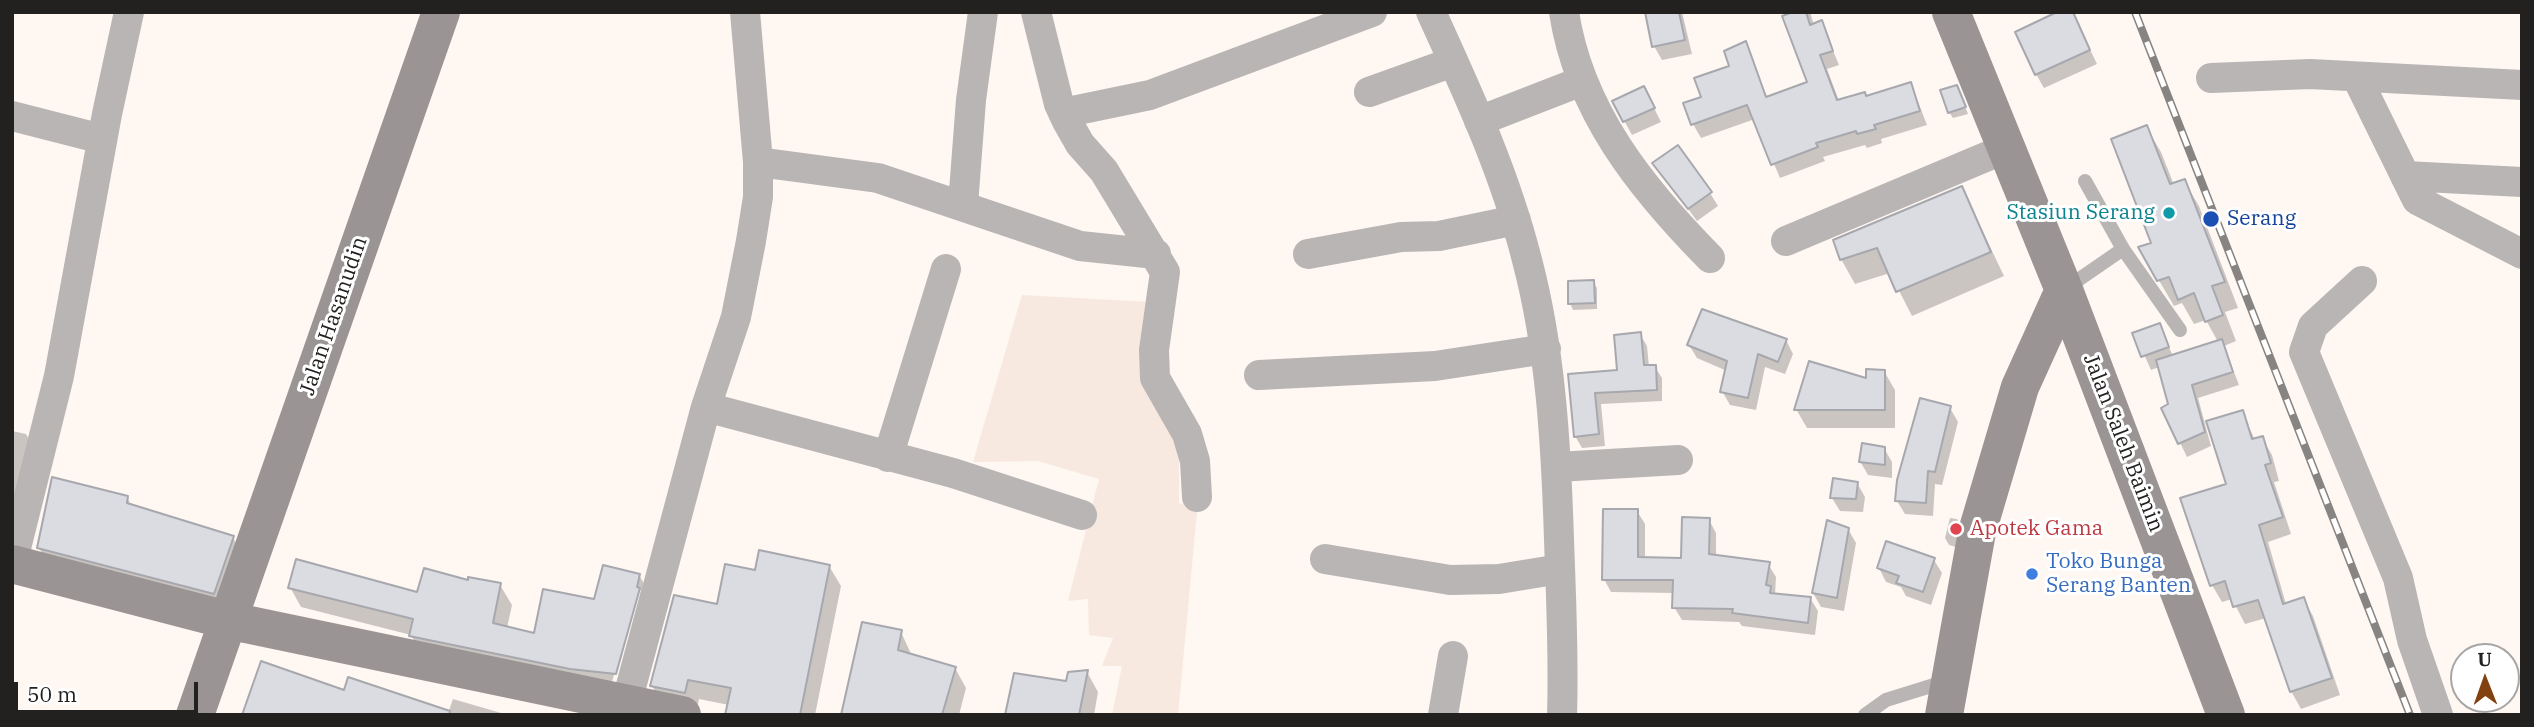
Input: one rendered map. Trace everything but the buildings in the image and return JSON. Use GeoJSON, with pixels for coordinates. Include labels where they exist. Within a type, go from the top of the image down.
{"type":"FeatureCollection","features":[{"type":"Feature","properties":{"kind":"main road","name":"Jalan Hasanudin"},"geometry":{"type":"LineString","coordinates":[[195,715],[231,621],[441,12]]}},
{"type":"Feature","properties":{"kind":"main road","name":"Jalan Saleh Baimin"},"geometry":{"type":"LineString","coordinates":[[1951,12],[2064,290],[2226,715]]}},
{"type":"Feature","properties":{"kind":"main road"},"geometry":{"type":"LineString","coordinates":[[1948,697],[1977,532],[2020,387],[2064,290]]}},
{"type":"Feature","properties":{"kind":"main road"},"geometry":{"type":"LineString","coordinates":[[12,564],[231,621],[682,715]]}},
{"type":"Feature","properties":{"kind":"street"},"geometry":{"type":"LineString","coordinates":[[12,564],[59,376],[102,139],[130,12]]}},
{"type":"Feature","properties":{"kind":"street"},"geometry":{"type":"LineString","coordinates":[[627,702],[706,407],[736,317],[758,197],[758,162],[745,12]]}},
{"type":"Feature","properties":{"kind":"street"},"geometry":{"type":"LineString","coordinates":[[963,205],[971,100],[983,12]]}},
{"type":"Feature","properties":{"kind":"street"},"geometry":{"type":"LineString","coordinates":[[1036,12],[1063,113],[1080,144],[1104,171],[1156,254],[1165,280],[1154,349],[1155,378],[1187,434],[1195,461],[1197,497]]}},
{"type":"Feature","properties":{"kind":"street"},"geometry":{"type":"LineString","coordinates":[[1063,113],[1150,95],[1372,12]]}},
{"type":"Feature","properties":{"kind":"street"},"geometry":{"type":"LineString","coordinates":[[1431,12],[1479,121],[1516,220],[1546,349],[1557,467],[1562,715]]}},
{"type":"Feature","properties":{"kind":"street"},"geometry":{"type":"LineString","coordinates":[[1564,12],[1570,52],[1622,158],[1674,222],[1710,258]]}},
{"type":"Feature","properties":{"kind":"street"},"geometry":{"type":"LineString","coordinates":[[1368,92],[1454,62]]}},
{"type":"Feature","properties":{"kind":"street"},"geometry":{"type":"LineString","coordinates":[[2211,78],[2310,74],[2522,85]]}},
{"type":"Feature","properties":{"kind":"street"},"geometry":{"type":"LineString","coordinates":[[2357,78],[2417,200],[2521,244]]}},
{"type":"Feature","properties":{"kind":"street"},"geometry":{"type":"LineString","coordinates":[[1479,121],[1582,80]]}},
{"type":"Feature","properties":{"kind":"street"},"geometry":{"type":"LineString","coordinates":[[12,116],[102,139]]}},
{"type":"Feature","properties":{"kind":"street"},"geometry":{"type":"LineString","coordinates":[[1786,240],[2007,148]]}},
{"type":"Feature","properties":{"kind":"street"},"geometry":{"type":"LineString","coordinates":[[758,162],[878,178],[1080,246],[1156,254]]}},
{"type":"Feature","properties":{"kind":"street"},"geometry":{"type":"LineString","coordinates":[[2405,176],[2522,182]]}},
{"type":"Feature","properties":{"kind":"street"},"geometry":{"type":"LineString","coordinates":[[1308,254],[1401,237],[1439,236],[1516,220]]}},
{"type":"Feature","properties":{"kind":"street"},"geometry":{"type":"LineString","coordinates":[[888,457],[946,269]]}},
{"type":"Feature","properties":{"kind":"street"},"geometry":{"type":"LineString","coordinates":[[2362,281],[2313,326],[2304,352],[2398,578],[2412,640],[2438,715]]}},
{"type":"Feature","properties":{"kind":"street"},"geometry":{"type":"LineString","coordinates":[[1259,375],[1435,366],[1546,349]]}},
{"type":"Feature","properties":{"kind":"street"},"geometry":{"type":"LineString","coordinates":[[706,407],[953,473],[1082,515]]}},
{"type":"Feature","properties":{"kind":"street"},"geometry":{"type":"LineString","coordinates":[[1557,467],[1678,460]]}},
{"type":"Feature","properties":{"kind":"street"},"geometry":{"type":"LineString","coordinates":[[1325,559],[1450,580],[1499,579],[1560,569]]}},
{"type":"Feature","properties":{"kind":"street"},"geometry":{"type":"LineString","coordinates":[[1443,715],[1453,656]]}},
{"type":"Feature","properties":{"kind":"lane"},"geometry":{"type":"LineString","coordinates":[[2085,181],[2123,249],[2180,330]]}},
{"type":"Feature","properties":{"kind":"lane"},"geometry":{"type":"LineString","coordinates":[[2064,290],[2123,249]]}},
{"type":"Feature","properties":{"kind":"lane"},"geometry":{"type":"LineString","coordinates":[[1865,715],[1886,700],[1948,697]]}},
{"type":"Feature","properties":{"kind":"shaded area"},"geometry":{"type":"Polygon","coordinates":[[[1022,295],[1149,302],[1179,446],[1179,504],[1198,501],[1178,715],[1112,715],[1122,666],[1102,666],[1113,638],[1089,635],[1088,599],[1068,601],[1099,479],[1038,461],[973,462],[1022,295]]]}},
{"type":"Feature","properties":{"kind":"railway"},"geometry":{"type":"LineString","coordinates":[[2135,12],[2410,715]]}},
{"type":"Feature","properties":{"kind":"place","name":"Stasiun Serang"},"geometry":{"type":"Point","coordinates":[2169,213]}},
{"type":"Feature","properties":{"kind":"place","name":"Serang"},"geometry":{"type":"Point","coordinates":[2211,219]}},
{"type":"Feature","properties":{"kind":"place","name":"Apotek Gama"},"geometry":{"type":"Point","coordinates":[1956,529]}},
{"type":"Feature","properties":{"kind":"place","name":"Toko Bunga Serang Banten"},"geometry":{"type":"Point","coordinates":[2032,574]}}]}
